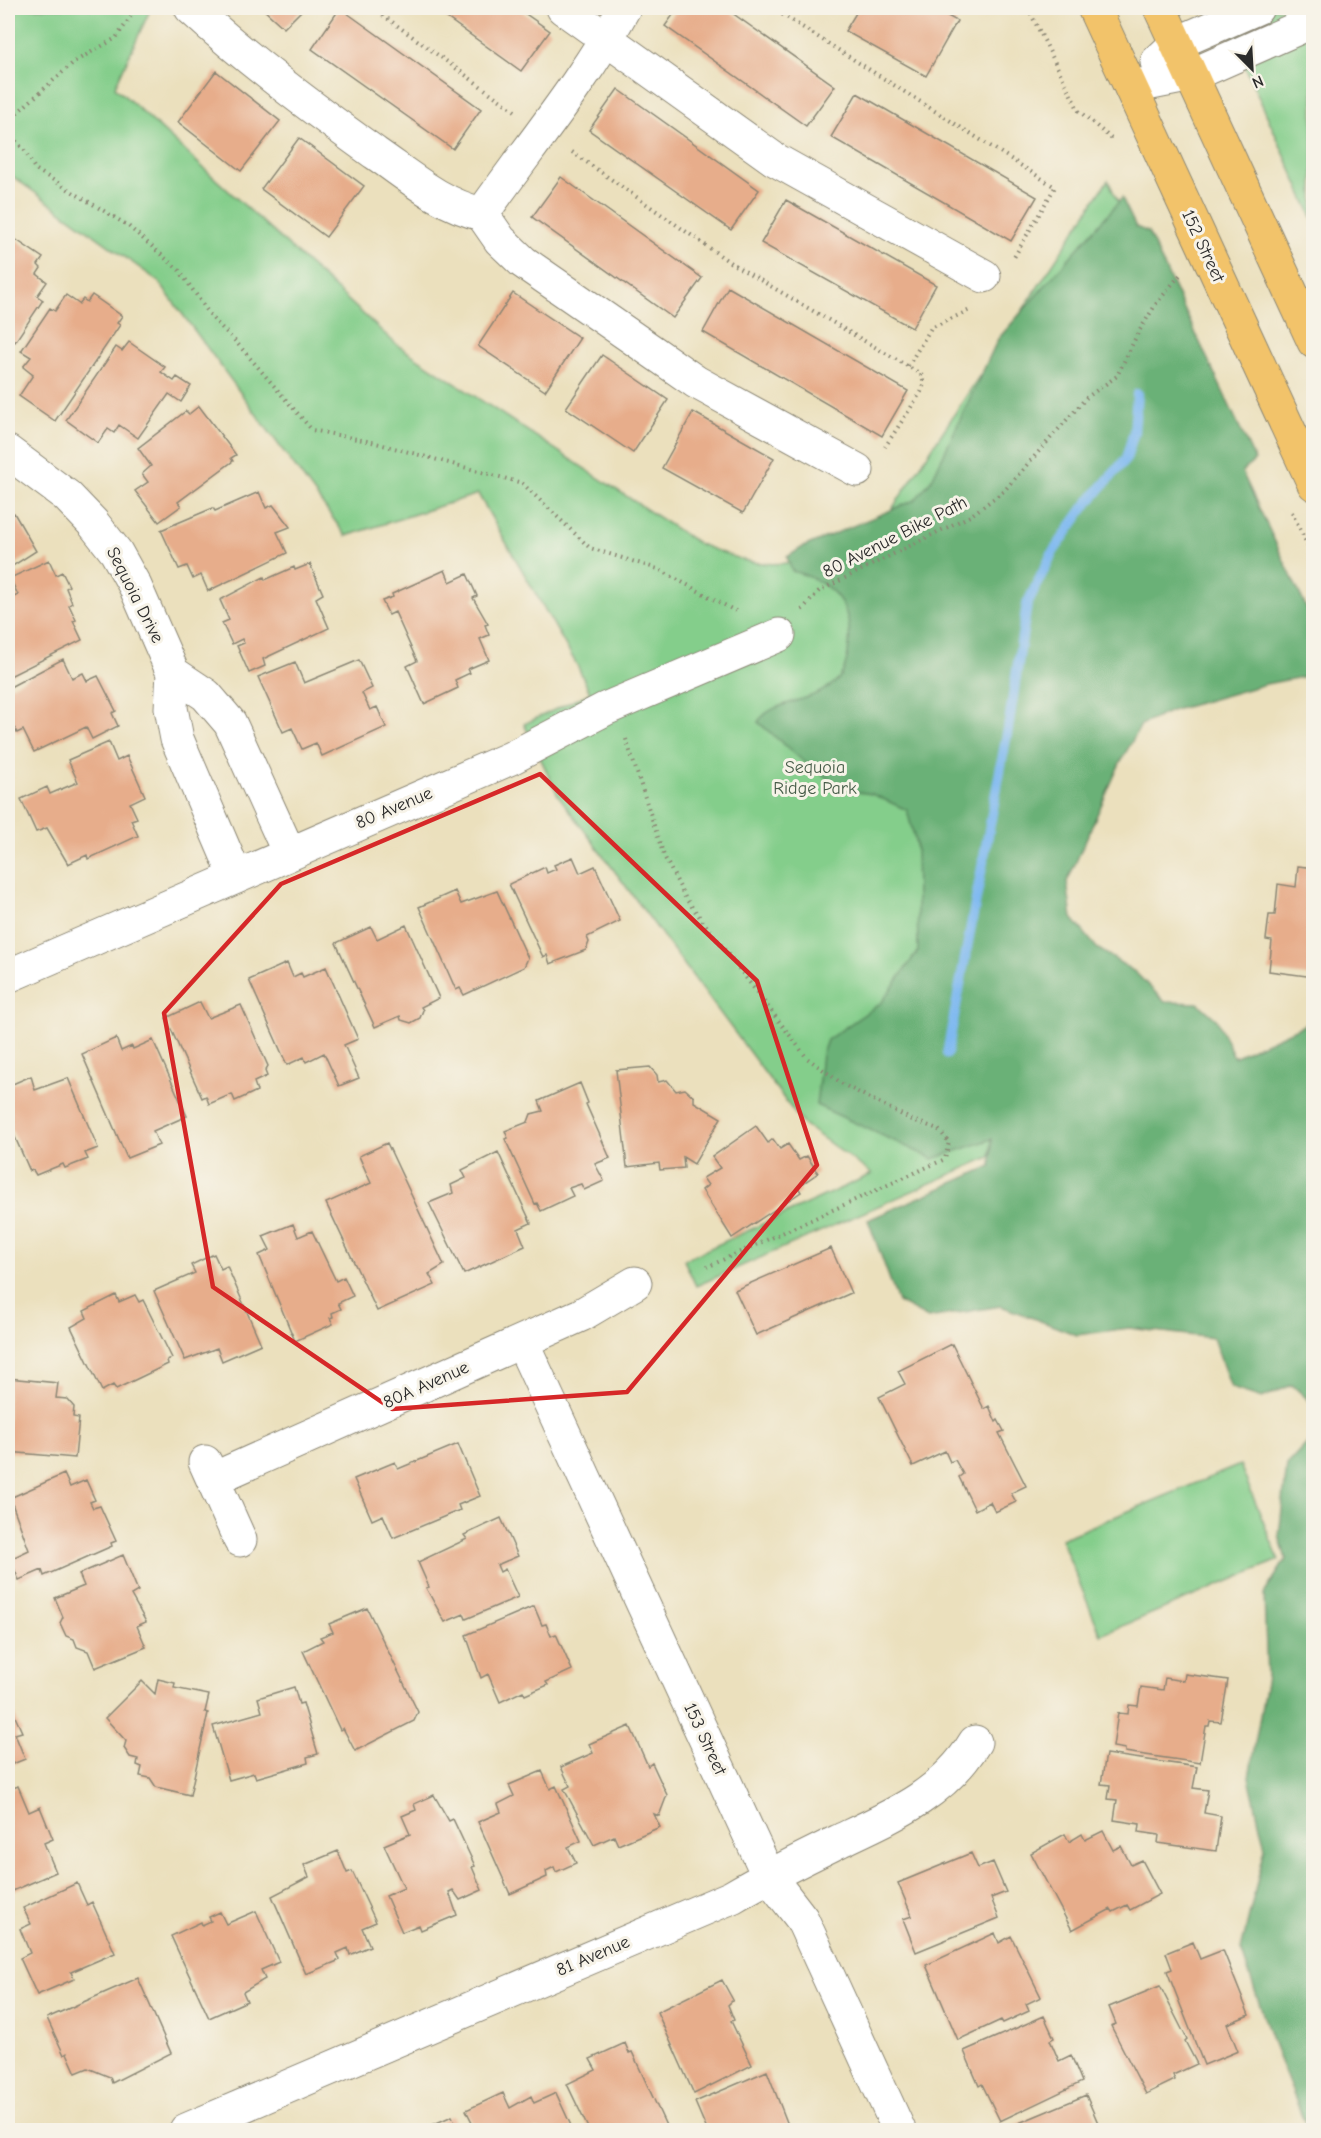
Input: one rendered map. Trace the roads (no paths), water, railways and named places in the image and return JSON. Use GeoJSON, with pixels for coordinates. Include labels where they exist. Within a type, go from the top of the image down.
{"type":"FeatureCollection","features":[{"type":"Feature","properties":{"kind":"main road","name":"152 Street"},"geometry":{"type":"LineString","coordinates":[[1094,8],[1314,483]]}},
{"type":"Feature","properties":{"kind":"main road"},"geometry":{"type":"LineString","coordinates":[[1160,8],[1314,342]]}},
{"type":"Feature","properties":{"kind":"street"},"geometry":{"type":"LineString","coordinates":[[191,8],[241,55],[359,141],[456,208],[482,214],[500,240],[523,262],[696,382],[857,470]]}},
{"type":"Feature","properties":{"kind":"street"},"geometry":{"type":"LineString","coordinates":[[563,8],[774,159],[992,281]]}},
{"type":"Feature","properties":{"kind":"street"},"geometry":{"type":"LineString","coordinates":[[482,214],[606,40],[624,8]]}},
{"type":"Feature","properties":{"kind":"street"},"geometry":{"type":"LineString","coordinates":[[1131,87],[1177,43],[1257,8]]}},
{"type":"Feature","properties":{"kind":"street"},"geometry":{"type":"LineString","coordinates":[[1131,87],[1192,75],[1314,21]]}},
{"type":"Feature","properties":{"kind":"street","name":"Sequoia Drive"},"geometry":{"type":"LineString","coordinates":[[8,452],[67,496],[93,523],[116,552],[135,586],[173,673],[171,708],[177,739],[236,877]]}},
{"type":"Feature","properties":{"kind":"street","name":"80 Avenue"},"geometry":{"type":"LineString","coordinates":[[8,976],[511,758],[605,709],[779,635]]}},
{"type":"Feature","properties":{"kind":"street"},"geometry":{"type":"LineString","coordinates":[[173,673],[206,695],[230,723],[289,853]]}},
{"type":"Feature","properties":{"kind":"street","name":"80A Avenue"},"geometry":{"type":"LineString","coordinates":[[240,1540],[209,1471],[581,1316],[635,1283]]}},
{"type":"Feature","properties":{"kind":"street","name":"153 Street"},"geometry":{"type":"LineString","coordinates":[[522,1342],[768,1875],[802,1919],[899,2130]]}},
{"type":"Feature","properties":{"kind":"street","name":"81 Avenue"},"geometry":{"type":"LineString","coordinates":[[186,2130],[728,1899],[768,1875],[914,1804],[944,1782],[975,1742]]}},
{"type":"Feature","properties":{"kind":"waterway"},"geometry":{"type":"LineString","coordinates":[[947,1054],[1009,723],[1027,604],[1053,552],[1086,505],[1126,459],[1134,432],[1137,394]]}},
{"type":"Feature","properties":{"kind":"park label","name":"Sequoia Ridge Park"},"geometry":{"type":"Point","coordinates":[815,777]}}]}
